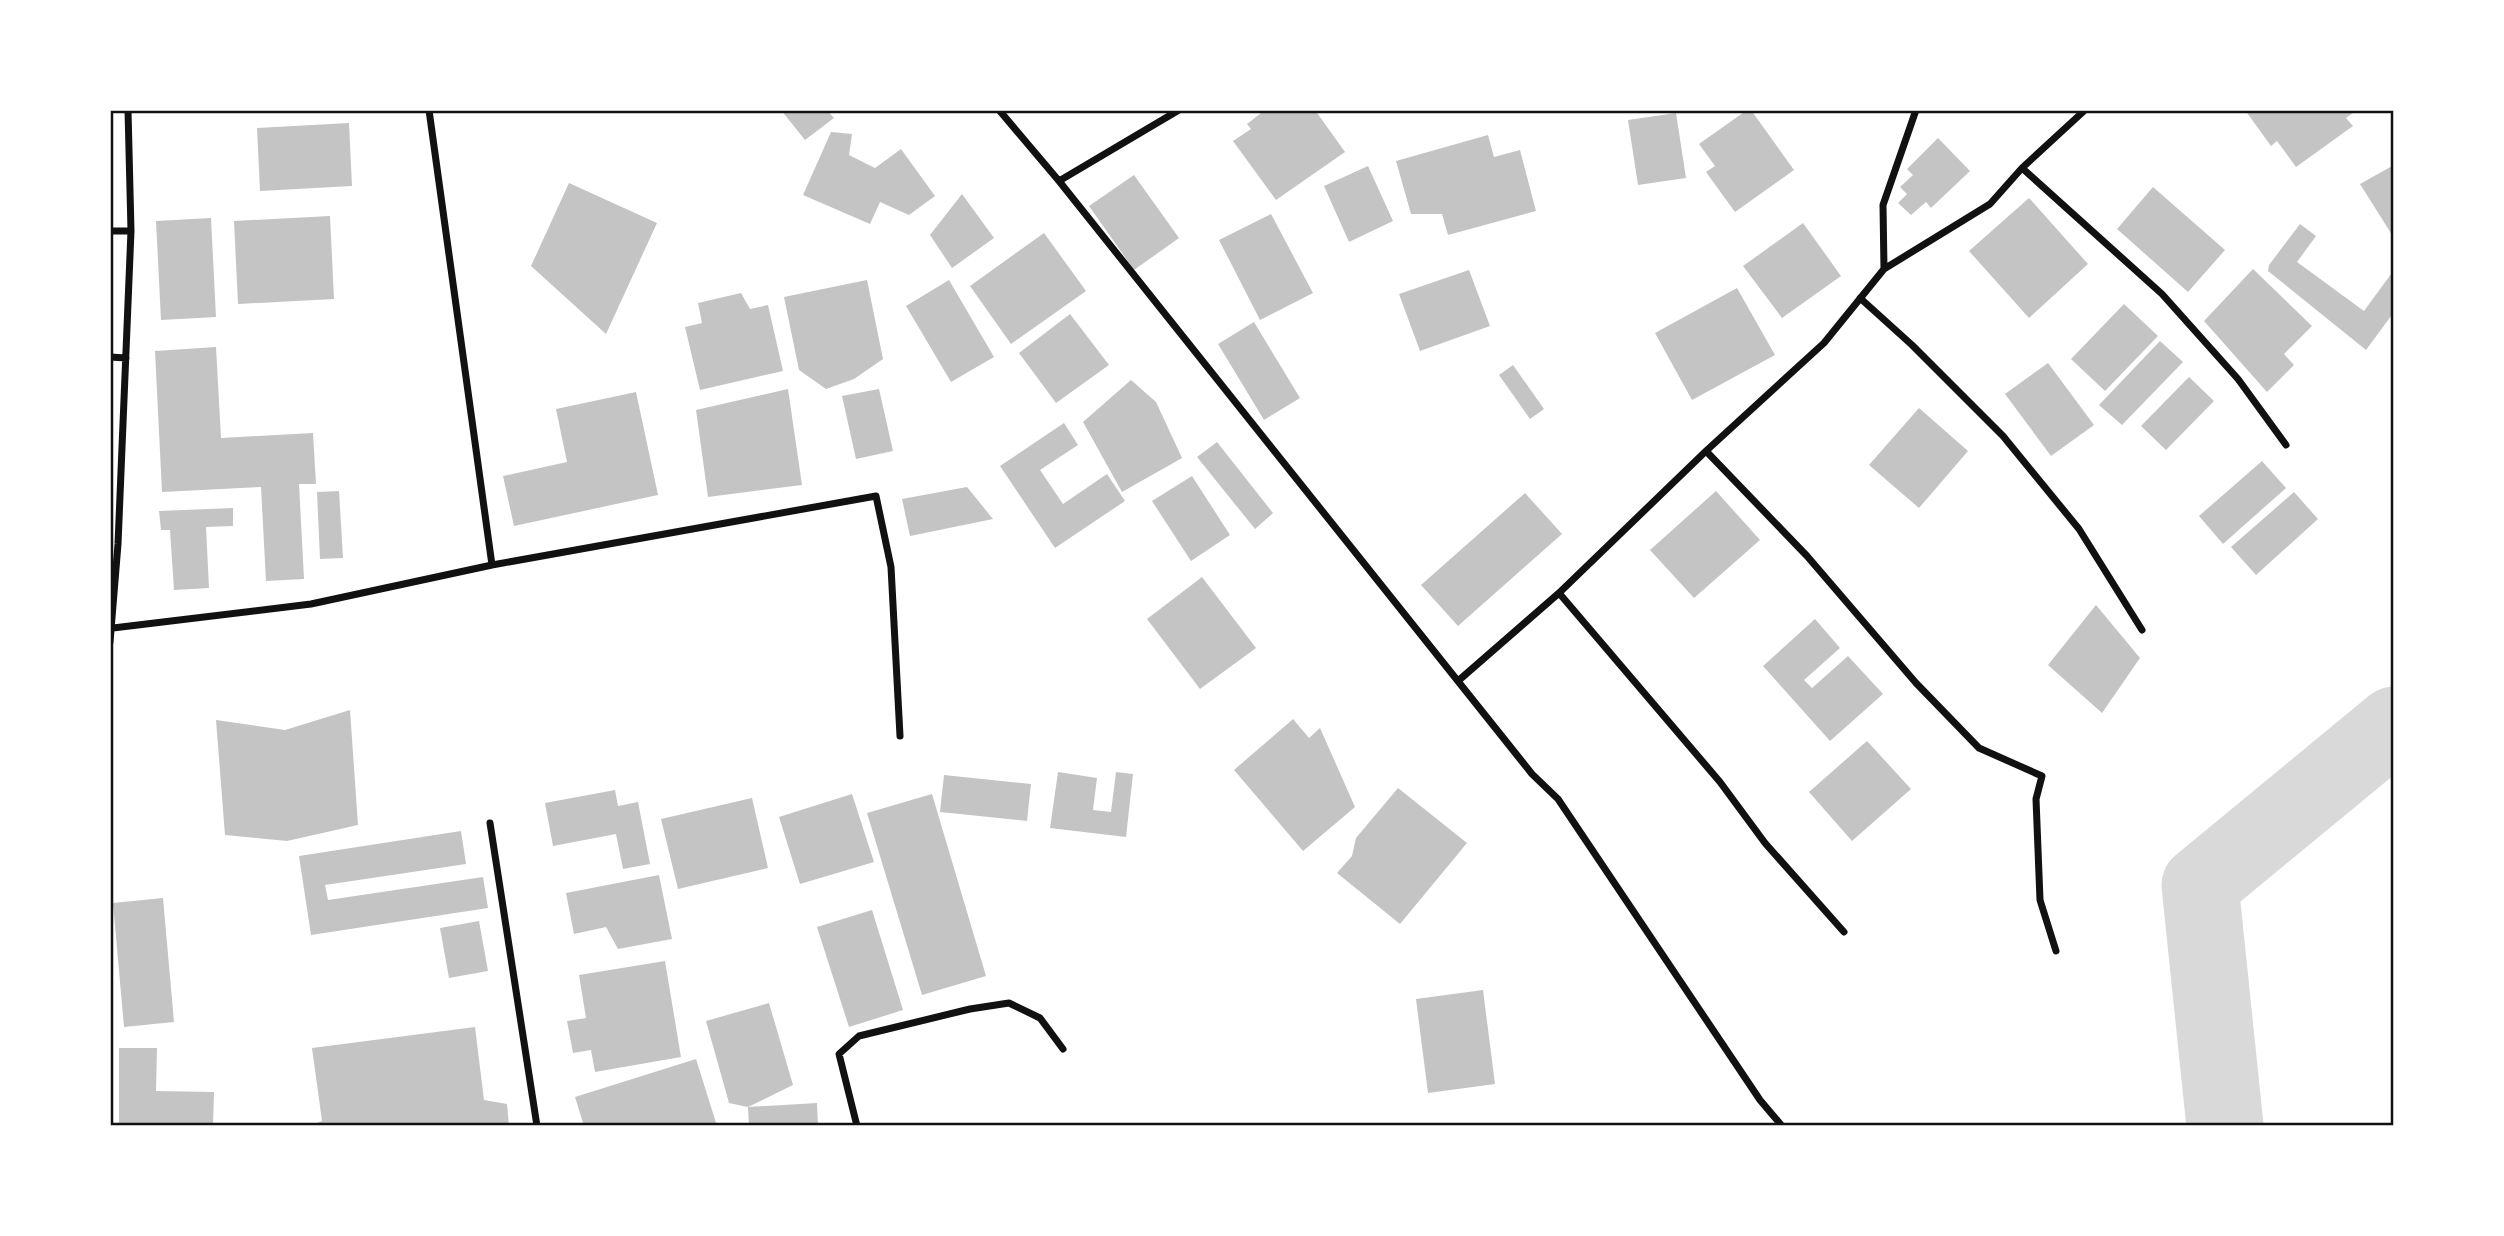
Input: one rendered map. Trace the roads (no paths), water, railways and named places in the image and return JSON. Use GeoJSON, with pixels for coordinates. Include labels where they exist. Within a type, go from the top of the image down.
{"type":"FeatureCollection","features":[{"type":"Feature","properties":{"kind":"street"},"geometry":{"type":"LineString","coordinates":[[110,642],[113,628],[131,232],[128,110]]}},
{"type":"Feature","properties":{"kind":"street"},"geometry":{"type":"LineString","coordinates":[[429,110],[492,565]]}},
{"type":"Feature","properties":{"kind":"street"},"geometry":{"type":"LineString","coordinates":[[999,110],[1059,181],[1532,774],[1558,799],[1760,1100],[1782,1126]]}},
{"type":"Feature","properties":{"kind":"street"},"geometry":{"type":"LineString","coordinates":[[1059,181],[1179,110]]}},
{"type":"Feature","properties":{"kind":"street"},"geometry":{"type":"LineString","coordinates":[[1884,269],[1883,205],[1916,110]]}},
{"type":"Feature","properties":{"kind":"street"},"geometry":{"type":"LineString","coordinates":[[1458,681],[1559,593],[1706,451],[1824,343],[1884,269],[1990,204],[2022,168],[2085,110]]}},
{"type":"Feature","properties":{"kind":"street"},"geometry":{"type":"LineString","coordinates":[[2022,168],[2162,294],[2238,379],[2286,445]]}},
{"type":"Feature","properties":{"kind":"street"},"geometry":{"type":"LineString","coordinates":[[110,231],[131,232]]}},
{"type":"Feature","properties":{"kind":"street"},"geometry":{"type":"LineString","coordinates":[[1860,298],[1912,345],[2003,436],[2079,529],[2142,631]]}},
{"type":"Feature","properties":{"kind":"street"},"geometry":{"type":"LineString","coordinates":[[110,357],[126,358]]}},
{"type":"Feature","properties":{"kind":"street"},"geometry":{"type":"LineString","coordinates":[[1706,451],[1807,556],[1916,683],[1979,748],[2042,776],[2036,799],[2040,900],[2056,951]]}},
{"type":"Feature","properties":{"kind":"street"},"geometry":{"type":"LineString","coordinates":[[113,628],[311,604],[492,565],[876,496],[891,567],[900,736]]}},
{"type":"Feature","properties":{"kind":"street"},"geometry":{"type":"LineString","coordinates":[[1559,593],[1720,782],[1765,843],[1844,932]]}},
{"type":"Feature","properties":{"kind":"street"},"geometry":{"type":"LineString","coordinates":[[490,823],[537,1126]]}},
{"type":"Feature","properties":{"kind":"street"},"geometry":{"type":"LineString","coordinates":[[857,1126],[839,1054],[859,1036],[970,1009],[1009,1003],[1040,1018],[1063,1049]]}},
{"type":"Feature","properties":{"kind":"waterway"},"geometry":{"type":"LineString","coordinates":[[2225,1126],[2200,885],[2394,725]]}}]}
